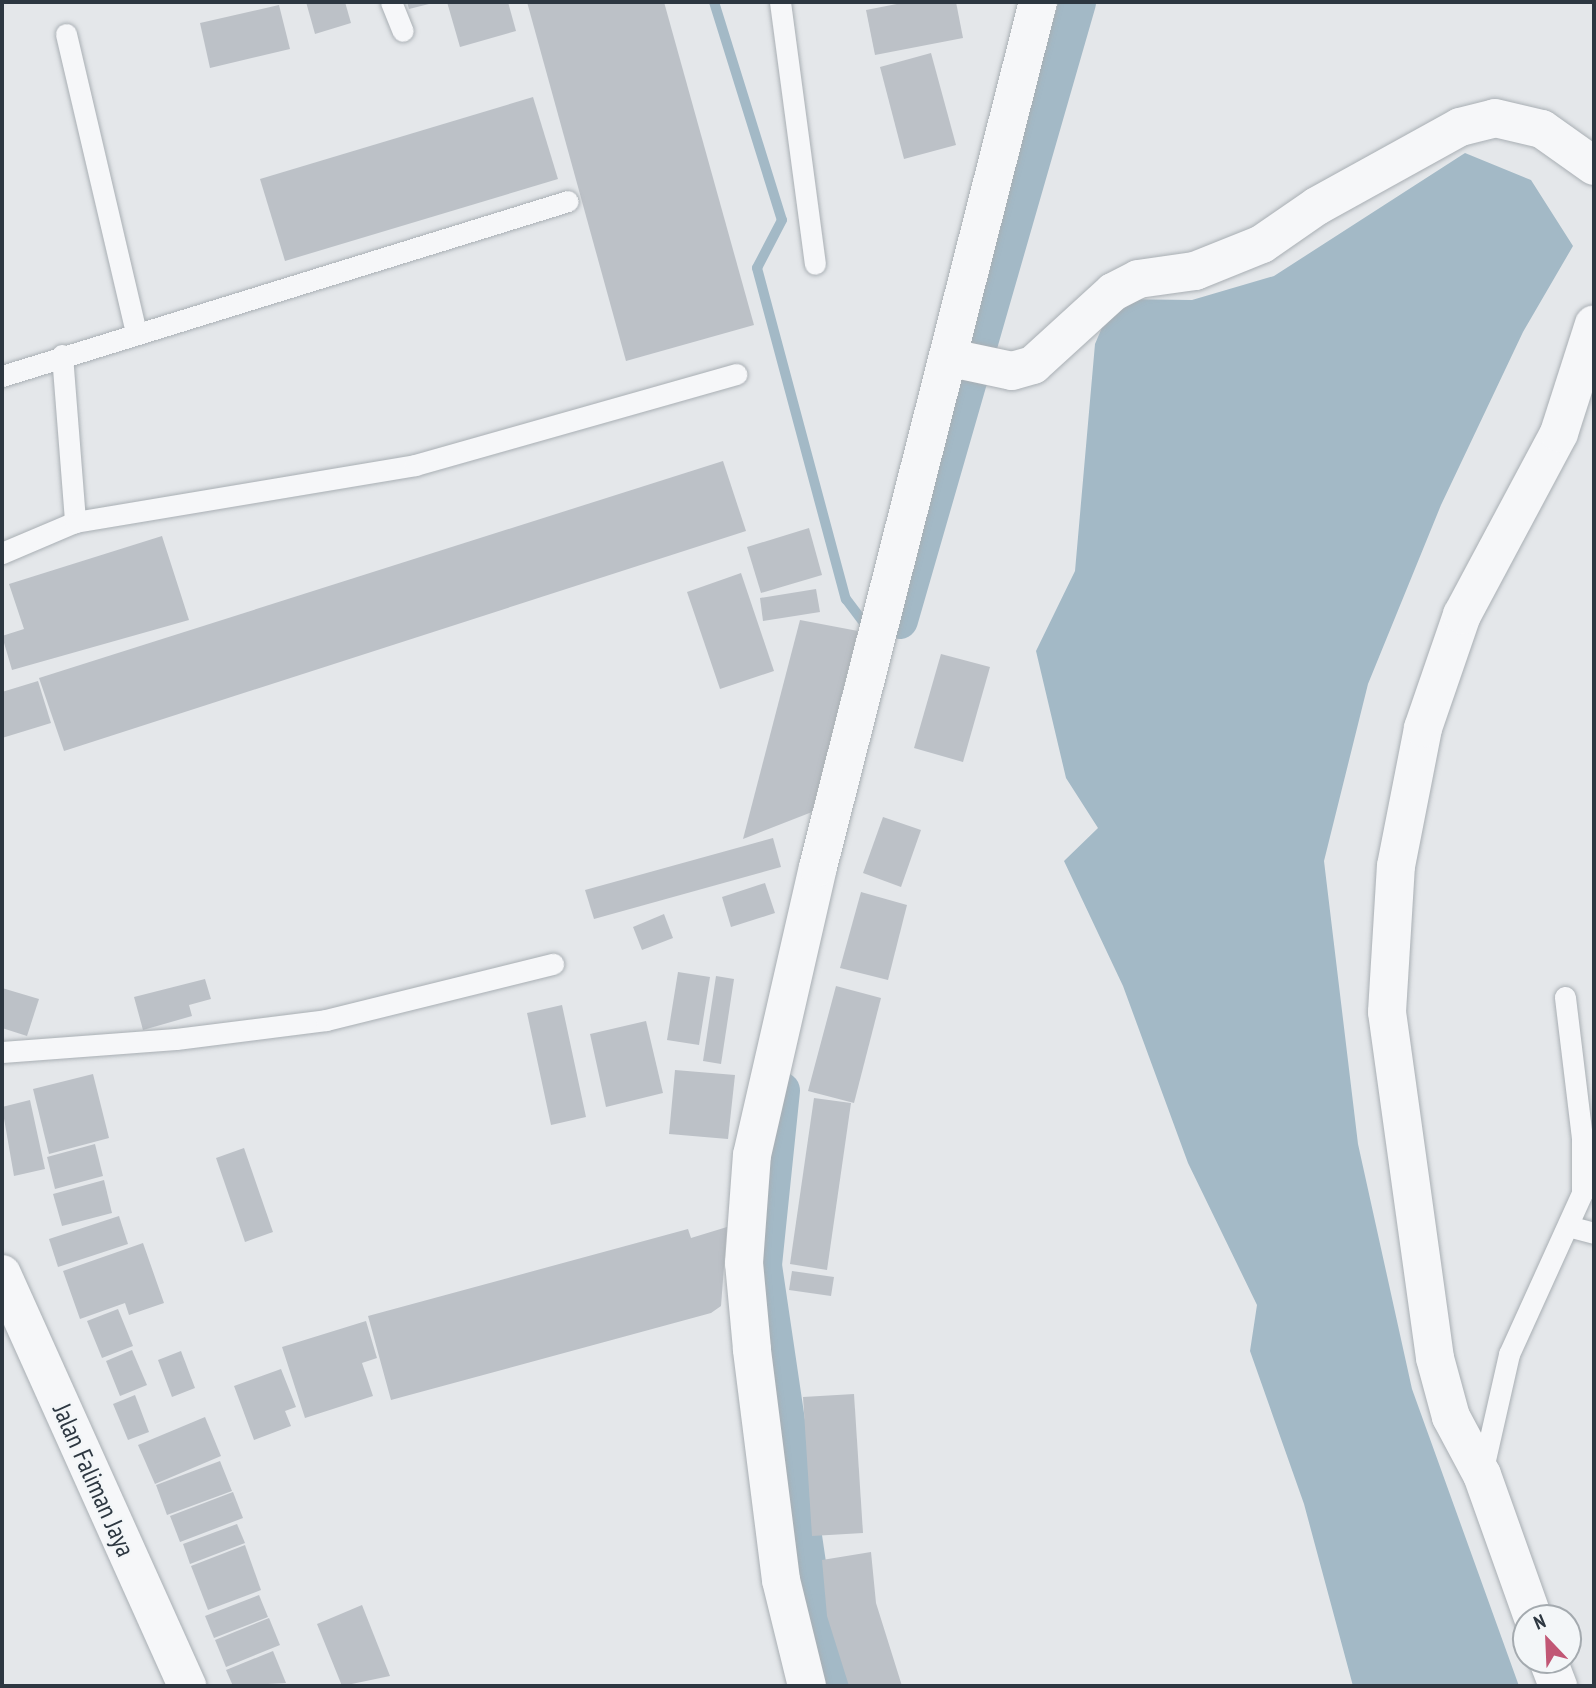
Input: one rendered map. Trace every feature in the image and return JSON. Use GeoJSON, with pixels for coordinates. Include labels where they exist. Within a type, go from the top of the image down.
{"type":"FeatureCollection","features":[{"type":"Feature","properties":{"kind":"street"},"geometry":{"type":"LineString","coordinates":[[807,1686],[781,1580],[744,1263],[752,1155],[818,867],[954,359],[1038,2]]}},
{"type":"Feature","properties":{"kind":"street"},"geometry":{"type":"LineString","coordinates":[[954,359],[1012,371],[1052,353],[1113,292],[1138,279],[1195,271],[1262,244],[1317,206],[1460,127],[1495,118],[1542,129],[1594,166]]}},
{"type":"Feature","properties":{"kind":"street"},"geometry":{"type":"LineString","coordinates":[[1528,1604],[1482,1475],[1451,1417],[1435,1358],[1387,1012],[1396,866],[1423,728],[1462,615],[1559,433],[1594,324]]}},
{"type":"Feature","properties":{"kind":"street","name":"Jalan Faliman Jaya"},"geometry":{"type":"LineString","coordinates":[[2,1274],[187,1686]]}},
{"type":"Feature","properties":{"kind":"lane"},"geometry":{"type":"LineString","coordinates":[[391,2],[402,31]]}},
{"type":"Feature","properties":{"kind":"lane"},"geometry":{"type":"LineString","coordinates":[[780,2],[815,264]]}},
{"type":"Feature","properties":{"kind":"lane"},"geometry":{"type":"LineString","coordinates":[[66,34],[136,332]]}},
{"type":"Feature","properties":{"kind":"lane"},"geometry":{"type":"LineString","coordinates":[[2,376],[136,332],[568,201]]}},
{"type":"Feature","properties":{"kind":"lane"},"geometry":{"type":"LineString","coordinates":[[62,355],[75,522]]}},
{"type":"Feature","properties":{"kind":"lane"},"geometry":{"type":"LineString","coordinates":[[2,554],[75,522],[415,465],[736,373]]}},
{"type":"Feature","properties":{"kind":"lane"},"geometry":{"type":"LineString","coordinates":[[2,1052],[176,1040],[326,1020],[553,964]]}},
{"type":"Feature","properties":{"kind":"lane"},"geometry":{"type":"LineString","coordinates":[[1482,1475],[1509,1354],[1582,1193],[1582,1138],[1564,998]]}},
{"type":"Feature","properties":{"kind":"lane"},"geometry":{"type":"LineString","coordinates":[[1568,1226],[1594,1233]]}},
{"type":"Feature","properties":{"kind":"water"},"geometry":{"type":"Polygon","coordinates":[[[1465,153],[1531,180],[1573,246],[1523,332],[1441,505],[1368,684],[1324,861],[1358,1144],[1412,1389],[1512,1667],[1512,1674],[1515,1674],[1519,1686],[1353,1686],[1304,1504],[1250,1351],[1257,1305],[1188,1163],[1123,986],[1064,861],[1098,828],[1066,778],[1036,651],[1075,571],[1095,344],[1114,299],[1192,300],[1274,276],[1465,153]]]}},
{"type":"Feature","properties":{"kind":"building"},"geometry":{"type":"Polygon","coordinates":[[[306,2],[345,2],[351,23],[315,34],[306,2]]]}},
{"type":"Feature","properties":{"kind":"building"},"geometry":{"type":"Polygon","coordinates":[[[407,2],[433,2],[433,3],[409,9],[407,2]]]}},
{"type":"Feature","properties":{"kind":"building"},"geometry":{"type":"Polygon","coordinates":[[[447,2],[508,2],[516,31],[460,47],[447,2]]]}},
{"type":"Feature","properties":{"kind":"building"},"geometry":{"type":"Polygon","coordinates":[[[527,2],[664,2],[754,325],[626,361],[527,2]]]}},
{"type":"Feature","properties":{"kind":"building"},"geometry":{"type":"Polygon","coordinates":[[[907,2],[956,2],[963,38],[875,55],[866,10],[907,2]]]}},
{"type":"Feature","properties":{"kind":"building"},"geometry":{"type":"Polygon","coordinates":[[[279,5],[290,49],[210,68],[200,23],[279,5]]]}},
{"type":"Feature","properties":{"kind":"building"},"geometry":{"type":"Polygon","coordinates":[[[931,53],[956,145],[904,159],[880,67],[931,53]]]}},
{"type":"Feature","properties":{"kind":"building"},"geometry":{"type":"Polygon","coordinates":[[[533,97],[558,179],[285,261],[260,179],[533,97]]]}},
{"type":"Feature","properties":{"kind":"building"},"geometry":{"type":"Polygon","coordinates":[[[723,461],[746,531],[64,751],[39,678],[723,461]]]}},
{"type":"Feature","properties":{"kind":"building"},"geometry":{"type":"Polygon","coordinates":[[[809,528],[822,575],[761,593],[747,547],[809,528]]]}},
{"type":"Feature","properties":{"kind":"building"},"geometry":{"type":"Polygon","coordinates":[[[162,536],[189,620],[12,670],[2,636],[24,629],[9,584],[162,536]]]}},
{"type":"Feature","properties":{"kind":"building"},"geometry":{"type":"Polygon","coordinates":[[[741,573],[774,671],[720,689],[687,592],[741,573]]]}},
{"type":"Feature","properties":{"kind":"building"},"geometry":{"type":"Polygon","coordinates":[[[816,589],[820,612],[763,621],[760,598],[816,589]]]}},
{"type":"Feature","properties":{"kind":"building"},"geometry":{"type":"Polygon","coordinates":[[[800,620],[858,631],[812,812],[743,839],[800,620]]]}},
{"type":"Feature","properties":{"kind":"building"},"geometry":{"type":"Polygon","coordinates":[[[941,654],[990,667],[963,762],[914,748],[941,654]]]}},
{"type":"Feature","properties":{"kind":"building"},"geometry":{"type":"Polygon","coordinates":[[[38,681],[51,723],[2,738],[2,692],[38,681]]]}},
{"type":"Feature","properties":{"kind":"building"},"geometry":{"type":"Polygon","coordinates":[[[883,817],[921,830],[901,887],[863,873],[883,817]]]}},
{"type":"Feature","properties":{"kind":"building"},"geometry":{"type":"Polygon","coordinates":[[[773,838],[781,867],[594,919],[585,890],[773,838]]]}},
{"type":"Feature","properties":{"kind":"building"},"geometry":{"type":"Polygon","coordinates":[[[765,883],[775,913],[731,927],[722,897],[765,883]]]}},
{"type":"Feature","properties":{"kind":"building"},"geometry":{"type":"Polygon","coordinates":[[[861,892],[907,905],[888,980],[840,968],[861,892]]]}},
{"type":"Feature","properties":{"kind":"building"},"geometry":{"type":"Polygon","coordinates":[[[664,914],[673,938],[642,950],[633,927],[664,914]]]}},
{"type":"Feature","properties":{"kind":"building"},"geometry":{"type":"Polygon","coordinates":[[[678,972],[710,977],[699,1045],[667,1040],[678,972]]]}},
{"type":"Feature","properties":{"kind":"building"},"geometry":{"type":"Polygon","coordinates":[[[716,976],[734,979],[721,1064],[703,1061],[716,976]]]}},
{"type":"Feature","properties":{"kind":"building"},"geometry":{"type":"Polygon","coordinates":[[[205,979],[211,999],[189,1005],[192,1016],[143,1030],[134,997],[205,979]]]}},
{"type":"Feature","properties":{"kind":"building"},"geometry":{"type":"Polygon","coordinates":[[[836,986],[881,998],[854,1103],[808,1091],[836,986]]]}},
{"type":"Feature","properties":{"kind":"building"},"geometry":{"type":"Polygon","coordinates":[[[2,988],[39,999],[27,1036],[2,1028],[2,988]]]}},
{"type":"Feature","properties":{"kind":"building"},"geometry":{"type":"Polygon","coordinates":[[[562,1005],[586,1117],[551,1125],[527,1013],[562,1005]]]}},
{"type":"Feature","properties":{"kind":"building"},"geometry":{"type":"Polygon","coordinates":[[[646,1021],[663,1093],[606,1107],[590,1034],[646,1021]]]}},
{"type":"Feature","properties":{"kind":"building"},"geometry":{"type":"Polygon","coordinates":[[[675,1070],[735,1075],[728,1139],[669,1134],[675,1070]]]}},
{"type":"Feature","properties":{"kind":"building"},"geometry":{"type":"Polygon","coordinates":[[[93,1074],[109,1138],[49,1154],[33,1089],[93,1074]]]}},
{"type":"Feature","properties":{"kind":"building"},"geometry":{"type":"Polygon","coordinates":[[[814,1098],[851,1103],[827,1270],[790,1264],[814,1098]]]}},
{"type":"Feature","properties":{"kind":"building"},"geometry":{"type":"Polygon","coordinates":[[[30,1100],[45,1169],[14,1176],[2,1107],[30,1100]]]}},
{"type":"Feature","properties":{"kind":"building"},"geometry":{"type":"Polygon","coordinates":[[[95,1144],[103,1176],[55,1189],[47,1157],[95,1144]]]}},
{"type":"Feature","properties":{"kind":"building"},"geometry":{"type":"Polygon","coordinates":[[[244,1148],[273,1232],[245,1242],[216,1158],[244,1148]]]}},
{"type":"Feature","properties":{"kind":"building"},"geometry":{"type":"Polygon","coordinates":[[[104,1180],[112,1213],[62,1226],[53,1194],[104,1180]]]}},
{"type":"Feature","properties":{"kind":"building"},"geometry":{"type":"Polygon","coordinates":[[[119,1216],[128,1244],[58,1267],[49,1239],[119,1216]]]}},
{"type":"Feature","properties":{"kind":"building"},"geometry":{"type":"Polygon","coordinates":[[[727,1227],[721,1306],[711,1313],[391,1400],[368,1316],[688,1229],[691,1238],[727,1227]]]}},
{"type":"Feature","properties":{"kind":"building"},"geometry":{"type":"Polygon","coordinates":[[[143,1243],[164,1303],[129,1315],[125,1303],[80,1319],[63,1271],[143,1243]]]}},
{"type":"Feature","properties":{"kind":"building"},"geometry":{"type":"Polygon","coordinates":[[[792,1271],[834,1277],[831,1296],[789,1290],[792,1271]]]}},
{"type":"Feature","properties":{"kind":"building"},"geometry":{"type":"Polygon","coordinates":[[[118,1309],[133,1346],[102,1358],[87,1321],[118,1309]]]}},
{"type":"Feature","properties":{"kind":"building"},"geometry":{"type":"Polygon","coordinates":[[[366,1321],[377,1358],[362,1363],[373,1396],[305,1418],[282,1347],[366,1321]]]}},
{"type":"Feature","properties":{"kind":"building"},"geometry":{"type":"Polygon","coordinates":[[[132,1350],[147,1385],[120,1396],[106,1361],[132,1350]]]}},
{"type":"Feature","properties":{"kind":"building"},"geometry":{"type":"Polygon","coordinates":[[[181,1351],[195,1388],[172,1397],[158,1360],[181,1351]]]}},
{"type":"Feature","properties":{"kind":"building"},"geometry":{"type":"Polygon","coordinates":[[[281,1369],[296,1407],[285,1411],[291,1426],[254,1440],[234,1386],[281,1369]]]}},
{"type":"Feature","properties":{"kind":"building"},"geometry":{"type":"Polygon","coordinates":[[[854,1394],[863,1533],[812,1536],[803,1397],[854,1394]]]}},
{"type":"Feature","properties":{"kind":"building"},"geometry":{"type":"Polygon","coordinates":[[[135,1395],[149,1432],[128,1440],[113,1404],[135,1395]]]}},
{"type":"Feature","properties":{"kind":"building"},"geometry":{"type":"Polygon","coordinates":[[[205,1417],[221,1456],[155,1484],[138,1445],[205,1417]]]}},
{"type":"Feature","properties":{"kind":"building"},"geometry":{"type":"Polygon","coordinates":[[[220,1461],[232,1491],[167,1515],[156,1485],[220,1461]]]}},
{"type":"Feature","properties":{"kind":"building"},"geometry":{"type":"Polygon","coordinates":[[[233,1492],[243,1518],[180,1542],[170,1516],[233,1492]]]}},
{"type":"Feature","properties":{"kind":"building"},"geometry":{"type":"Polygon","coordinates":[[[237,1524],[245,1543],[190,1564],[183,1544],[237,1524]]]}},
{"type":"Feature","properties":{"kind":"building"},"geometry":{"type":"Polygon","coordinates":[[[245,1545],[261,1590],[208,1610],[191,1566],[245,1545]]]}},
{"type":"Feature","properties":{"kind":"building"},"geometry":{"type":"Polygon","coordinates":[[[871,1552],[876,1603],[902,1686],[849,1686],[827,1616],[822,1560],[871,1552]]]}},
{"type":"Feature","properties":{"kind":"building"},"geometry":{"type":"Polygon","coordinates":[[[259,1595],[268,1617],[214,1638],[205,1616],[259,1595]]]}},
{"type":"Feature","properties":{"kind":"building"},"geometry":{"type":"Polygon","coordinates":[[[362,1605],[390,1676],[342,1686],[317,1624],[362,1605]]]}},
{"type":"Feature","properties":{"kind":"building"},"geometry":{"type":"Polygon","coordinates":[[[269,1618],[280,1645],[226,1667],[215,1640],[269,1618]]]}},
{"type":"Feature","properties":{"kind":"building"},"geometry":{"type":"Polygon","coordinates":[[[273,1651],[286,1683],[233,1686],[226,1670],[273,1651]]]}},
{"type":"Feature","properties":{"kind":"waterway"},"geometry":{"type":"LineString","coordinates":[[714,2],[782,220],[757,268],[846,599],[868,628]]}},
{"type":"Feature","properties":{"kind":"waterway"},"geometry":{"type":"LineString","coordinates":[[899,620],[1077,2]]}},
{"type":"Feature","properties":{"kind":"waterway"},"geometry":{"type":"LineString","coordinates":[[781,1090],[763,1265],[814,1612],[837,1686]]}}]}
